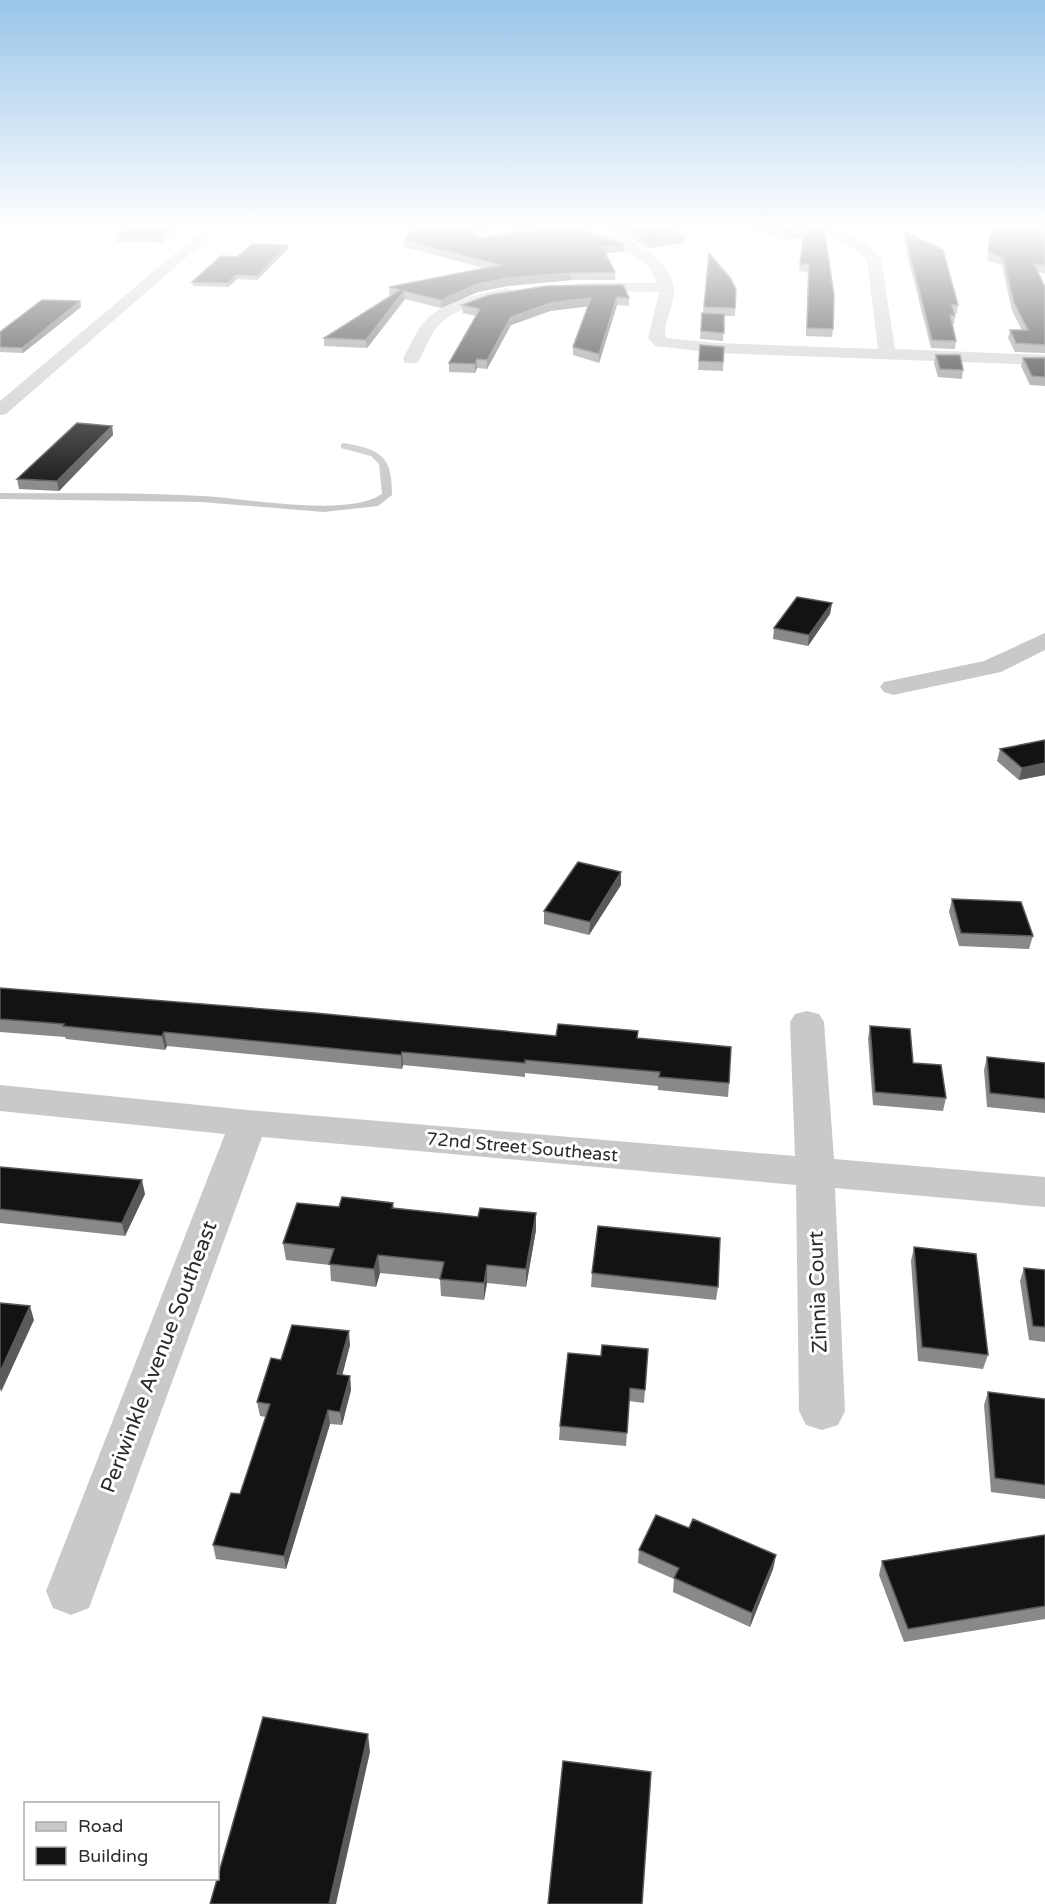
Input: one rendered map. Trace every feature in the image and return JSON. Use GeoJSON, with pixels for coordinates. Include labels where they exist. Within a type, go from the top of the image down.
{"type":"FeatureCollection","features":[{"type":"Feature","properties":{"kind":"street"},"geometry":{"type":"LineString","coordinates":[[0,410],[8,396],[105,317]]}},
{"type":"Feature","properties":{"kind":"street"},"geometry":{"type":"LineString","coordinates":[[411,359],[434,321],[440,317]]}},
{"type":"Feature","properties":{"kind":"street"},"geometry":{"type":"LineString","coordinates":[[660,317],[656,338],[661,343],[717,348],[1045,360]]}},
{"type":"Feature","properties":{"kind":"street"},"geometry":{"type":"LineString","coordinates":[[882,317],[887,354]]}},
{"type":"Feature","properties":{"kind":"street"},"geometry":{"type":"LineString","coordinates":[[893,687],[992,667],[1045,640]]}},
{"type":"Feature","properties":{"kind":"street","name":"Zinnia Court"},"geometry":{"type":"LineString","coordinates":[[807,1022],[815,1172],[822,1411]]}},
{"type":"Feature","properties":{"kind":"street","name":"72nd Street Southeast"},"geometry":{"type":"LineString","coordinates":[[0,1098],[248,1123],[1045,1192]]}},
{"type":"Feature","properties":{"kind":"street","name":"Periwinkle Avenue Southeast"},"geometry":{"type":"LineString","coordinates":[[71,1591],[248,1123]]}},
{"type":"Feature","properties":{"kind":"lane"},"geometry":{"type":"LineString","coordinates":[[0,496],[201,500],[324,509],[374,504],[387,495],[386,465],[381,457],[372,452],[344,446]]}},
{"type":"Feature","properties":{"kind":"building"},"geometry":{"type":"Polygon","coordinates":[[[20,317],[60,317],[22,348],[0,347],[0,332],[20,317]]]}},
{"type":"Feature","properties":{"kind":"building"},"geometry":{"type":"Polygon","coordinates":[[[357,317],[384,317],[366,340],[324,338],[357,317]]]}},
{"type":"Feature","properties":{"kind":"building"},"geometry":{"type":"Polygon","coordinates":[[[475,317],[511,317],[487,360],[477,359],[475,364],[449,363],[475,317]]]}},
{"type":"Feature","properties":{"kind":"building"},"geometry":{"type":"Polygon","coordinates":[[[584,317],[611,317],[599,354],[573,347],[584,317]]]}},
{"type":"Feature","properties":{"kind":"building"},"geometry":{"type":"Polygon","coordinates":[[[702,317],[724,317],[724,333],[701,331],[702,317]]]}},
{"type":"Feature","properties":{"kind":"building"},"geometry":{"type":"Polygon","coordinates":[[[807,317],[833,317],[833,329],[807,328],[807,317]]]}},
{"type":"Feature","properties":{"kind":"building"},"geometry":{"type":"Polygon","coordinates":[[[926,317],[950,317],[956,341],[932,340],[926,317]]]}},
{"type":"Feature","properties":{"kind":"building"},"geometry":{"type":"Polygon","coordinates":[[[1021,317],[1045,317],[1045,345],[1016,343],[1010,330],[1028,330],[1021,317]]]}},
{"type":"Feature","properties":{"kind":"building"},"geometry":{"type":"Polygon","coordinates":[[[700,345],[724,347],[723,362],[699,361],[700,345]]]}},
{"type":"Feature","properties":{"kind":"building"},"geometry":{"type":"Polygon","coordinates":[[[936,355],[960,355],[963,370],[940,369],[936,355]]]}},
{"type":"Feature","properties":{"kind":"building"},"geometry":{"type":"Polygon","coordinates":[[[1023,358],[1045,358],[1045,377],[1032,376],[1023,358]]]}},
{"type":"Feature","properties":{"kind":"building"},"geometry":{"type":"Polygon","coordinates":[[[77,423],[112,426],[57,481],[17,479],[77,423]]]}},
{"type":"Feature","properties":{"kind":"building"},"geometry":{"type":"Polygon","coordinates":[[[797,597],[832,603],[809,635],[774,628],[797,597]]]}},
{"type":"Feature","properties":{"kind":"building"},"geometry":{"type":"Polygon","coordinates":[[[1045,740],[1045,763],[1022,768],[1000,749],[1045,740]]]}},
{"type":"Feature","properties":{"kind":"building"},"geometry":{"type":"Polygon","coordinates":[[[578,862],[621,872],[590,922],[544,911],[578,862]]]}},
{"type":"Feature","properties":{"kind":"building"},"geometry":{"type":"Polygon","coordinates":[[[952,899],[1021,902],[1033,936],[961,933],[952,899]]]}},
{"type":"Feature","properties":{"kind":"building"},"geometry":{"type":"Polygon","coordinates":[[[0,988],[315,1013],[556,1036],[558,1024],[638,1031],[637,1038],[731,1047],[729,1083],[659,1077],[660,1072],[525,1060],[525,1063],[402,1052],[401,1055],[164,1032],[162,1036],[0,1019],[0,988]]]}},
{"type":"Feature","properties":{"kind":"building"},"geometry":{"type":"Polygon","coordinates":[[[870,1026],[910,1029],[913,1063],[941,1065],[946,1098],[875,1092],[870,1026]]]}},
{"type":"Feature","properties":{"kind":"building"},"geometry":{"type":"Polygon","coordinates":[[[987,1057],[1045,1063],[1045,1099],[990,1093],[987,1057]]]}},
{"type":"Feature","properties":{"kind":"building"},"geometry":{"type":"Polygon","coordinates":[[[0,1167],[142,1180],[122,1223],[0,1209],[0,1167]]]}},
{"type":"Feature","properties":{"kind":"building"},"geometry":{"type":"Polygon","coordinates":[[[342,1197],[393,1203],[392,1208],[478,1217],[480,1208],[536,1213],[526,1269],[487,1265],[484,1283],[440,1279],[444,1262],[378,1255],[374,1269],[329,1264],[334,1249],[283,1243],[297,1203],[339,1207],[342,1197]]]}},
{"type":"Feature","properties":{"kind":"building"},"geometry":{"type":"Polygon","coordinates":[[[598,1226],[720,1238],[718,1287],[592,1273],[598,1226]]]}},
{"type":"Feature","properties":{"kind":"building"},"geometry":{"type":"Polygon","coordinates":[[[914,1247],[976,1254],[988,1355],[922,1347],[914,1247]]]}},
{"type":"Feature","properties":{"kind":"building"},"geometry":{"type":"Polygon","coordinates":[[[1024,1268],[1045,1270],[1045,1327],[1033,1326],[1024,1268]]]}},
{"type":"Feature","properties":{"kind":"building"},"geometry":{"type":"Polygon","coordinates":[[[0,1303],[30,1306],[0,1372],[0,1303]]]}},
{"type":"Feature","properties":{"kind":"building"},"geometry":{"type":"Polygon","coordinates":[[[292,1325],[349,1331],[337,1374],[350,1376],[340,1412],[328,1410],[284,1556],[213,1545],[231,1493],[240,1494],[270,1404],[257,1402],[271,1358],[281,1360],[292,1325]]]}},
{"type":"Feature","properties":{"kind":"building"},"geometry":{"type":"Polygon","coordinates":[[[602,1345],[648,1349],[645,1390],[630,1388],[627,1433],[560,1426],[568,1353],[601,1356],[602,1345]]]}},
{"type":"Feature","properties":{"kind":"building"},"geometry":{"type":"Polygon","coordinates":[[[988,1392],[1045,1399],[1045,1485],[995,1478],[988,1392]]]}},
{"type":"Feature","properties":{"kind":"building"},"geometry":{"type":"Polygon","coordinates":[[[656,1515],[689,1528],[693,1519],[776,1555],[752,1613],[674,1578],[679,1568],[639,1550],[656,1515]]]}},
{"type":"Feature","properties":{"kind":"building"},"geometry":{"type":"Polygon","coordinates":[[[1045,1535],[1045,1606],[908,1629],[882,1561],[1045,1535]]]}},
{"type":"Feature","properties":{"kind":"building"},"geometry":{"type":"Polygon","coordinates":[[[263,1717],[368,1734],[329,1904],[210,1904],[217,1880],[219,1880],[219,1872],[263,1717]]]}},
{"type":"Feature","properties":{"kind":"building"},"geometry":{"type":"Polygon","coordinates":[[[563,1761],[651,1772],[642,1904],[548,1904],[563,1761]]]}}]}
